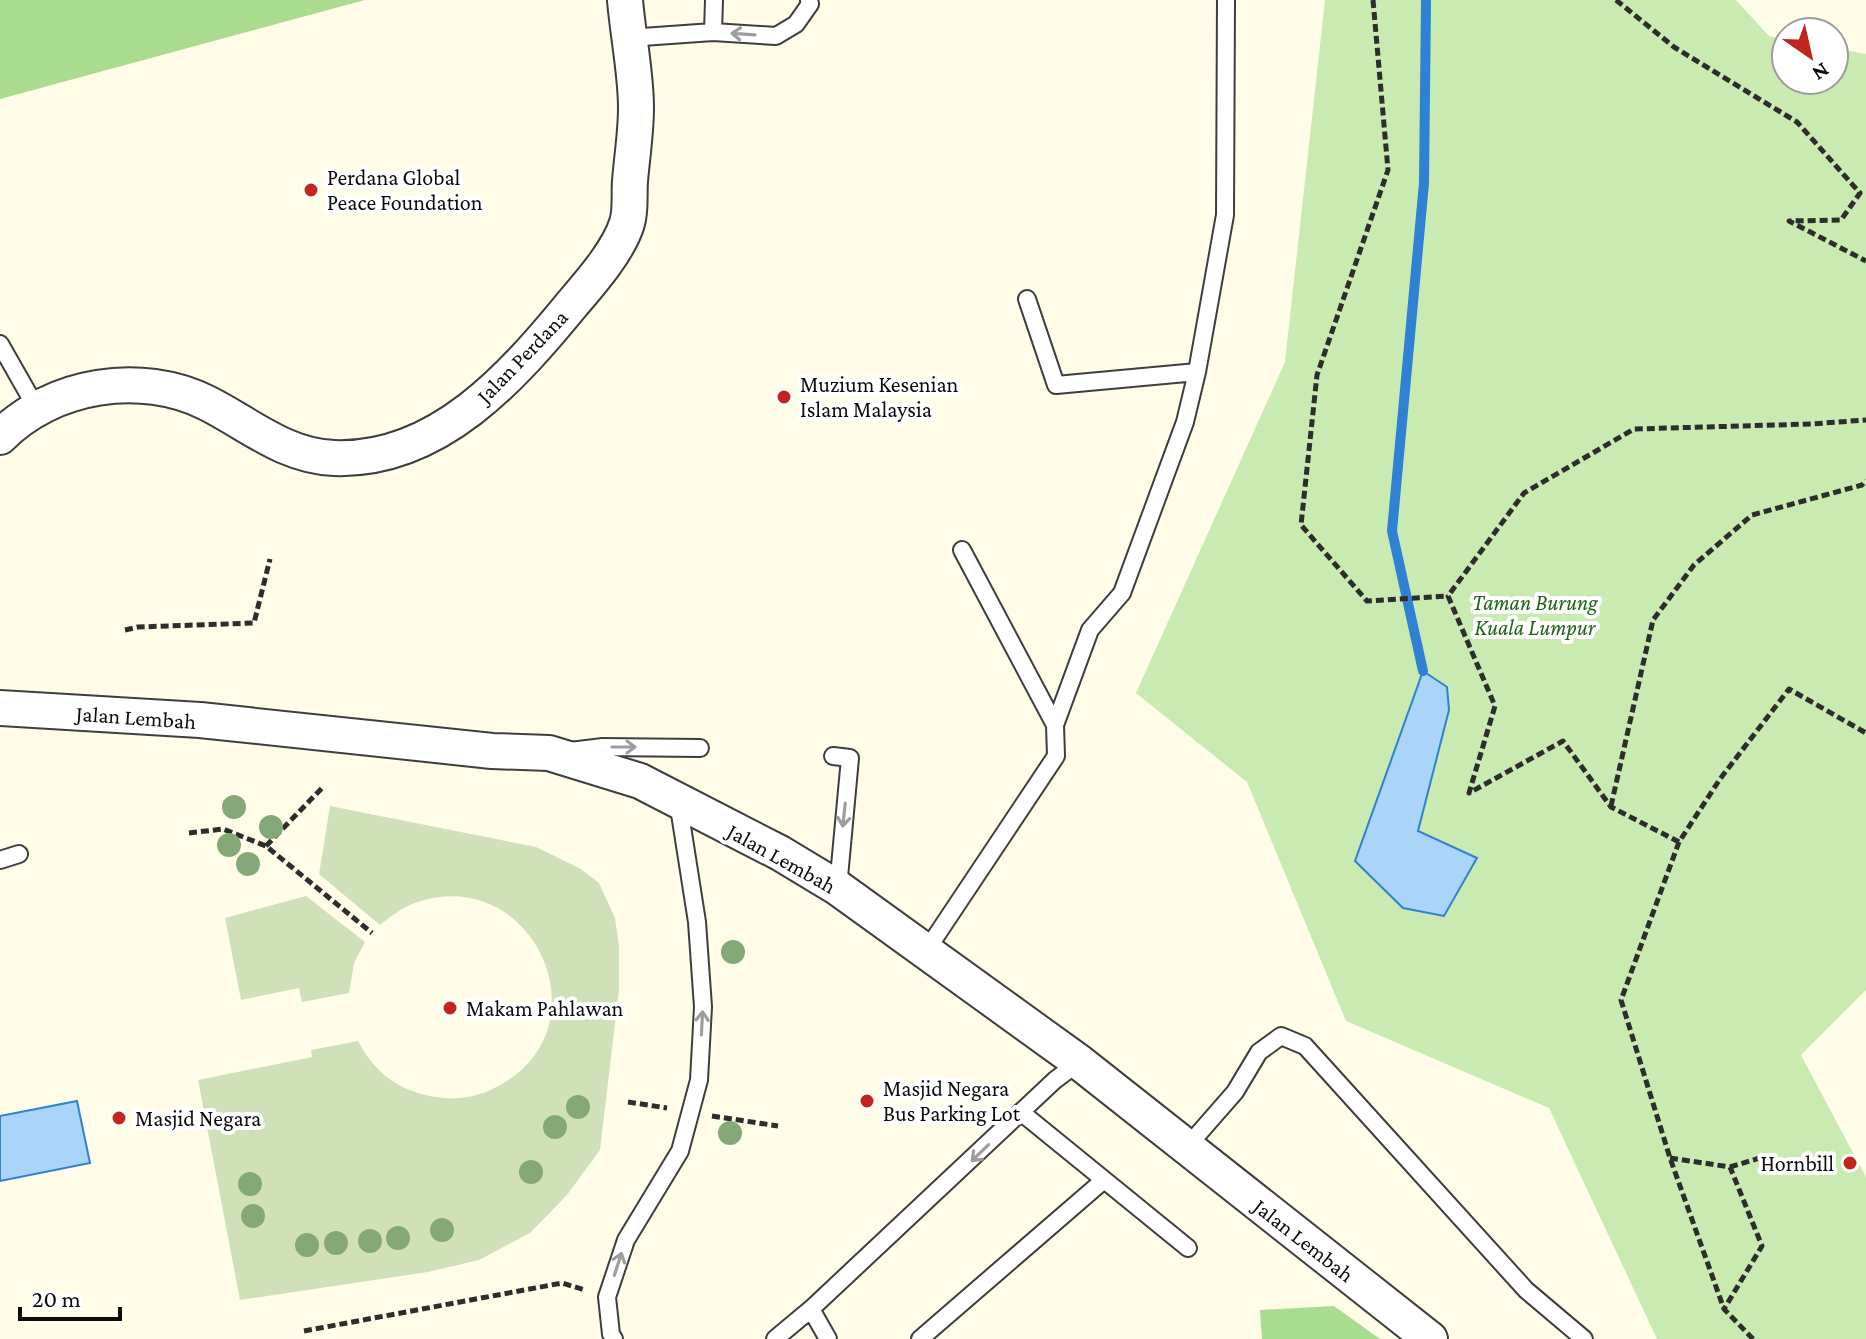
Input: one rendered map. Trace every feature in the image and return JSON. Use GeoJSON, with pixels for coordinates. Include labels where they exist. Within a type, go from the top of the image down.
{"type":"FeatureCollection","features":[{"type":"Feature","properties":{"kind":"street","name":"Jalan Perdana"},"geometry":{"type":"LineString","coordinates":[[0,437],[37,409],[98,387],[130,384],[156,385],[208,403],[268,439],[296,451],[332,458],[373,456],[415,443],[461,417],[506,380],[537,347],[602,268],[627,223],[636,107],[625,0]]}},
{"type":"Feature","properties":{"kind":"street","name":"Jalan Lembah"},"geometry":{"type":"LineString","coordinates":[[0,708],[200,720],[492,751],[549,753],[640,781],[780,853],[838,888],[1079,1062],[1430,1339]]}},
{"type":"Feature","properties":{"kind":"lane"},"geometry":{"type":"LineString","coordinates":[[713,32],[714,0]]}},
{"type":"Feature","properties":{"kind":"lane"},"geometry":{"type":"LineString","coordinates":[[628,38],[713,32],[776,36],[796,24],[810,4],[809,0]]}},
{"type":"Feature","properties":{"kind":"lane"},"geometry":{"type":"LineString","coordinates":[[926,951],[1056,756],[1055,725],[1090,630],[1122,593],[1185,422],[1225,215],[1226,0]]}},
{"type":"Feature","properties":{"kind":"lane"},"geometry":{"type":"LineString","coordinates":[[1027,299],[1056,385],[1197,372]]}},
{"type":"Feature","properties":{"kind":"lane"},"geometry":{"type":"LineString","coordinates":[[0,344],[37,409]]}},
{"type":"Feature","properties":{"kind":"lane"},"geometry":{"type":"LineString","coordinates":[[962,550],[1055,725]]}},
{"type":"Feature","properties":{"kind":"lane"},"geometry":{"type":"LineString","coordinates":[[549,753],[603,747],[700,748]]}},
{"type":"Feature","properties":{"kind":"lane"},"geometry":{"type":"LineString","coordinates":[[833,756],[850,758],[838,888]]}},
{"type":"Feature","properties":{"kind":"lane"},"geometry":{"type":"LineString","coordinates":[[614,1339],[607,1297],[626,1240],[680,1151],[699,1080],[703,1007],[697,922],[678,801]]}},
{"type":"Feature","properties":{"kind":"lane"},"geometry":{"type":"LineString","coordinates":[[0,860],[19,854]]}},
{"type":"Feature","properties":{"kind":"lane"},"geometry":{"type":"LineString","coordinates":[[1186,1148],[1235,1092],[1259,1052],[1281,1036],[1305,1046],[1526,1290],[1584,1339]]}},
{"type":"Feature","properties":{"kind":"lane"},"geometry":{"type":"LineString","coordinates":[[775,1339],[1079,1062]]}},
{"type":"Feature","properties":{"kind":"lane"},"geometry":{"type":"LineString","coordinates":[[1022,1113],[1188,1248]]}},
{"type":"Feature","properties":{"kind":"lane"},"geometry":{"type":"LineString","coordinates":[[920,1339],[1104,1180]]}},
{"type":"Feature","properties":{"kind":"lane"},"geometry":{"type":"LineString","coordinates":[[811,1309],[828,1339]]}},
{"type":"Feature","properties":{"kind":"path"},"geometry":{"type":"LineString","coordinates":[[1373,0],[1388,170],[1317,375],[1301,525],[1367,601],[1448,596]]}},
{"type":"Feature","properties":{"kind":"path"},"geometry":{"type":"LineString","coordinates":[[1616,0],[1674,47],[1797,122],[1860,193],[1841,220],[1789,221],[1866,261]]}},
{"type":"Feature","properties":{"kind":"path"},"geometry":{"type":"LineString","coordinates":[[1448,596],[1524,493],[1634,429],[1866,420]]}},
{"type":"Feature","properties":{"kind":"path"},"geometry":{"type":"LineString","coordinates":[[1611,807],[1653,620],[1694,565],[1752,515],[1862,485],[1866,480]]}},
{"type":"Feature","properties":{"kind":"path"},"geometry":{"type":"LineString","coordinates":[[125,630],[254,623],[270,559]]}},
{"type":"Feature","properties":{"kind":"path"},"geometry":{"type":"LineString","coordinates":[[1448,596],[1495,706],[1469,793],[1563,741],[1611,807],[1679,842]]}},
{"type":"Feature","properties":{"kind":"path"},"geometry":{"type":"LineString","coordinates":[[1753,1339],[1724,1309],[1670,1158],[1621,1000],[1679,842],[1720,779],[1789,689],[1866,733]]}},
{"type":"Feature","properties":{"kind":"path"},"geometry":{"type":"LineString","coordinates":[[266,846],[322,788]]}},
{"type":"Feature","properties":{"kind":"path"},"geometry":{"type":"LineString","coordinates":[[189,833],[223,829],[266,846],[372,933]]}},
{"type":"Feature","properties":{"kind":"path"},"geometry":{"type":"LineString","coordinates":[[1670,1158],[1730,1167],[1763,1157]]}},
{"type":"Feature","properties":{"kind":"path"},"geometry":{"type":"LineString","coordinates":[[1724,1309],[1762,1246],[1730,1167]]}},
{"type":"Feature","properties":{"kind":"path"},"geometry":{"type":"LineString","coordinates":[[304,1331],[562,1283],[607,1297]]}},
{"type":"Feature","properties":{"kind":"green space"},"geometry":{"type":"Polygon","coordinates":[[[0,0],[365,0],[0,99],[0,0]]]}},
{"type":"Feature","properties":{"kind":"green space","name":"Taman Burung Kuala Lumpur"},"geometry":{"type":"Polygon","coordinates":[[[1325,0],[1736,0],[1770,36],[1770,96],[1850,96],[1850,51],[1866,54],[1866,990],[1801,1055],[1866,1177],[1866,1339],[1657,1339],[1549,1108],[1346,1021],[1247,782],[1136,693],[1285,362],[1325,0]]]}},
{"type":"Feature","properties":{"kind":"green space"},"geometry":{"type":"Polygon","coordinates":[[[330,806],[536,847],[581,869],[599,883],[615,918],[619,946],[619,990],[600,1150],[567,1195],[530,1233],[479,1260],[428,1272],[240,1300],[198,1080],[312,1057],[311,1050],[358,1041],[374,1065],[404,1088],[430,1096],[467,1097],[502,1084],[534,1057],[549,1023],[551,987],[540,953],[519,924],[489,904],[452,896],[410,905],[380,925],[319,874],[330,806]]]}},
{"type":"Feature","properties":{"kind":"green space"},"geometry":{"type":"Polygon","coordinates":[[[306,896],[365,942],[354,963],[349,993],[302,1002],[299,988],[241,1000],[225,918],[306,896]]]}},
{"type":"Feature","properties":{"kind":"green space"},"geometry":{"type":"Polygon","coordinates":[[[1334,1306],[1380,1339],[1262,1339],[1260,1310],[1334,1306]]]}},
{"type":"Feature","properties":{"kind":"water"},"geometry":{"type":"Polygon","coordinates":[[[1423,671],[1447,687],[1449,710],[1418,831],[1477,858],[1444,916],[1403,908],[1355,861],[1423,671]]]}},
{"type":"Feature","properties":{"kind":"water"},"geometry":{"type":"Polygon","coordinates":[[[77,1101],[90,1163],[0,1181],[0,1116],[77,1101]]]}},
{"type":"Feature","properties":{"kind":"waterway"},"geometry":{"type":"LineString","coordinates":[[1423,671],[1392,531],[1424,183],[1426,0]]}},
{"type":"Feature","properties":{"kind":"place","name":"Perdana Global Peace Foundation"},"geometry":{"type":"Point","coordinates":[311,190]}},
{"type":"Feature","properties":{"kind":"place","name":"Muzium Kesenian Islam Malaysia"},"geometry":{"type":"Point","coordinates":[784,397]}},
{"type":"Feature","properties":{"kind":"place","name":"Makam Pahlawan"},"geometry":{"type":"Point","coordinates":[450,1008]}},
{"type":"Feature","properties":{"kind":"place","name":"Masjid Negara Bus Parking Lot"},"geometry":{"type":"Point","coordinates":[867,1101]}},
{"type":"Feature","properties":{"kind":"place","name":"Masjid Negara"},"geometry":{"type":"Point","coordinates":[119,1118]}},
{"type":"Feature","properties":{"kind":"place","name":"Hornbill"},"geometry":{"type":"Point","coordinates":[1850,1163]}}]}
